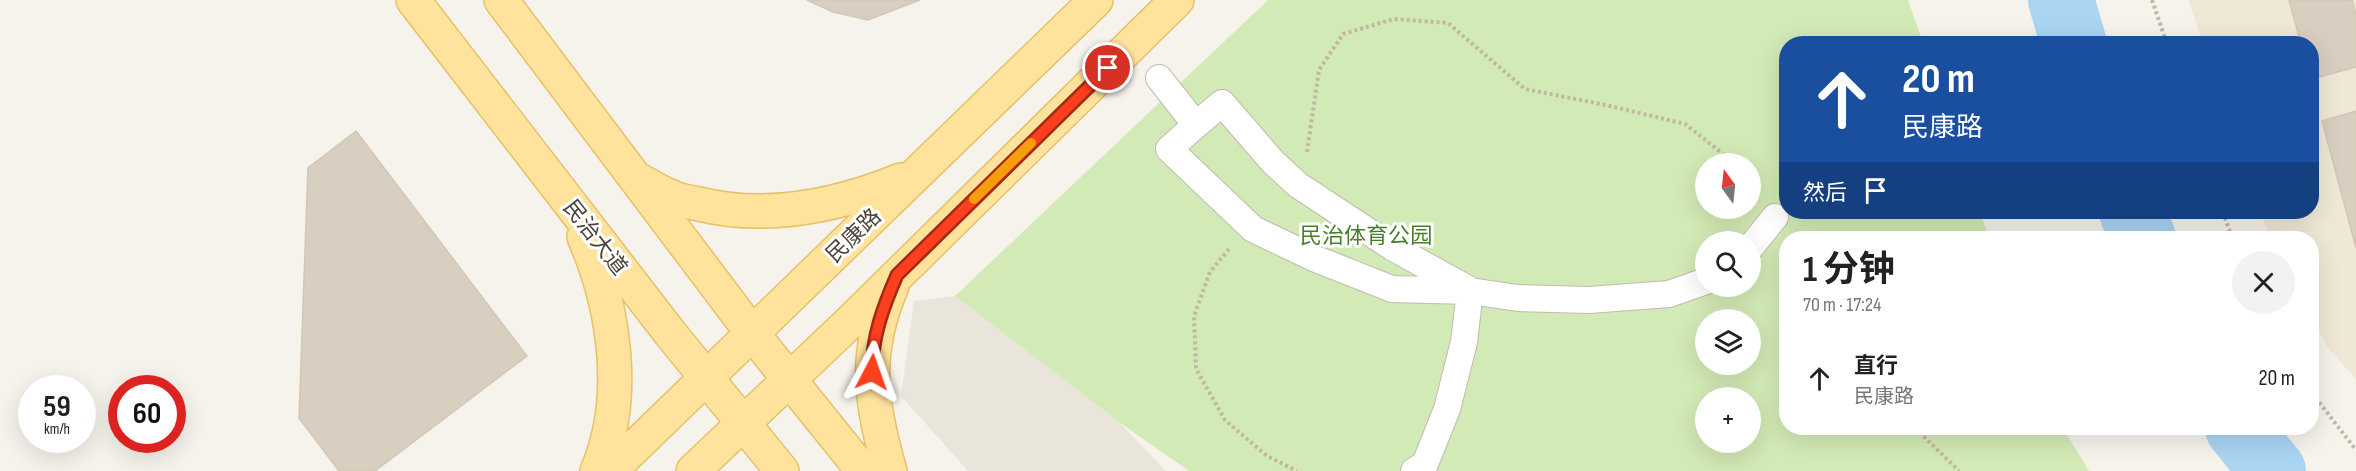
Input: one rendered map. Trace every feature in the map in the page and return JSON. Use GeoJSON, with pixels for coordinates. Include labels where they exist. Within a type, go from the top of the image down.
{"type":"FeatureCollection","features":[{"type":"Feature","properties":{"kind":"main road","name":"民治大道"},"geometry":{"type":"LineString","coordinates":[[413,0],[706,378],[782,471]]}},
{"type":"Feature","properties":{"kind":"main road"},"geometry":{"type":"LineString","coordinates":[[501,0],[752,333],[863,471]]}},
{"type":"Feature","properties":{"kind":"main road","name":"民康路"},"geometry":{"type":"LineString","coordinates":[[610,471],[1096,0]]}},
{"type":"Feature","properties":{"kind":"main road"},"geometry":{"type":"LineString","coordinates":[[693,471],[897,275],[1157,7]]}},
{"type":"Feature","properties":{"kind":"main road"},"geometry":{"type":"LineString","coordinates":[[635,177],[673,198],[715,208],[764,213],[816,207],[865,195],[914,175]]}},
{"type":"Feature","properties":{"kind":"main road"},"geometry":{"type":"LineString","coordinates":[[562,193],[586,240],[600,282],[611,335],[616,383],[613,417],[606,449],[597,471]]}},
{"type":"Feature","properties":{"kind":"main road"},"geometry":{"type":"LineString","coordinates":[[890,471],[880,435],[872,391],[872,353],[880,314],[897,275]]}},
{"type":"Feature","properties":{"kind":"street"},"geometry":{"type":"LineString","coordinates":[[1159,78],[1196,125]]}},
{"type":"Feature","properties":{"kind":"street"},"geometry":{"type":"LineString","coordinates":[[1470,291],[1392,247],[1298,184],[1273,162],[1222,103],[1169,149],[1253,229],[1316,259],[1392,289],[1470,291],[1518,298],[1589,300],[1669,294],[1695,285]]}},
{"type":"Feature","properties":{"kind":"street"},"geometry":{"type":"LineString","coordinates":[[1761,234],[1775,217]]}},
{"type":"Feature","properties":{"kind":"street"},"geometry":{"type":"LineString","coordinates":[[1414,471],[1425,464],[1447,409],[1464,342],[1470,291]]}},
{"type":"Feature","properties":{"kind":"path"},"geometry":{"type":"LineString","coordinates":[[2152,0],[2164,36]]}},
{"type":"Feature","properties":{"kind":"path"},"geometry":{"type":"LineString","coordinates":[[1298,184],[1305,175],[1318,70],[1343,34],[1394,19],[1448,23],[1525,89],[1685,124],[1722,153]]}},
{"type":"Feature","properties":{"kind":"path"},"geometry":{"type":"LineString","coordinates":[[1253,229],[1236,241],[1210,272],[1194,316],[1197,369],[1225,420],[1267,456],[1297,471]]}},
{"type":"Feature","properties":{"kind":"path"},"geometry":{"type":"LineString","coordinates":[[2319,402],[2356,450]]}},
{"type":"Feature","properties":{"kind":"path"},"geometry":{"type":"LineString","coordinates":[[1922,435],[1959,471]]}},
{"type":"Feature","properties":{"kind":"shaded area"},"geometry":{"type":"Polygon","coordinates":[[[2188,0],[2356,0],[2356,379],[2327,347],[2319,331],[2319,231],[2267,231],[2263,219],[2319,219],[2319,36],[2201,36],[2188,0]]]}},
{"type":"Feature","properties":{"kind":"shaded area"},"geometry":{"type":"Polygon","coordinates":[[[955,296],[1119,422],[1166,471],[968,471],[901,396],[914,301],[955,296]]]}},
{"type":"Feature","properties":{"kind":"green space","name":"民治体育公园"},"geometry":{"type":"Polygon","coordinates":[[[1268,0],[1908,0],[1921,36],[1779,36],[1779,219],[1982,219],[1987,231],[1779,231],[1779,435],[2067,435],[2089,471],[1189,471],[1119,422],[955,296],[1268,0]]]}},
{"type":"Feature","properties":{"kind":"building"},"geometry":{"type":"Polygon","coordinates":[[[807,0],[920,0],[868,20],[833,12],[807,0]]]}},
{"type":"Feature","properties":{"kind":"building"},"geometry":{"type":"Polygon","coordinates":[[[2289,0],[2352,0],[2356,14],[2356,67],[2319,77],[2319,36],[2299,36],[2289,0]]]}},
{"type":"Feature","properties":{"kind":"building"},"geometry":{"type":"Polygon","coordinates":[[[2356,111],[2356,248],[2322,121],[2356,111]]]}},
{"type":"Feature","properties":{"kind":"building"},"geometry":{"type":"Polygon","coordinates":[[[356,131],[527,356],[375,471],[339,471],[299,418],[308,168],[356,131]]]}},
{"type":"Feature","properties":{"kind":"waterway"},"geometry":{"type":"LineString","coordinates":[[2061,0],[2072,36]]}},
{"type":"Feature","properties":{"kind":"waterway"},"geometry":{"type":"LineString","coordinates":[[2135,219],[2140,231]]}},
{"type":"Feature","properties":{"kind":"waterway"},"geometry":{"type":"LineString","coordinates":[[2244,435],[2273,471]]}},
{"type":"Feature","properties":{"kind":"slow traffic"},"geometry":{"type":"LineString","coordinates":[[974,199],[1031,143]]}},
{"type":"Feature","properties":{"kind":"route"},"geometry":{"type":"LineString","coordinates":[[872,372],[872,353],[880,314],[897,275],[1108,68]]}}]}
